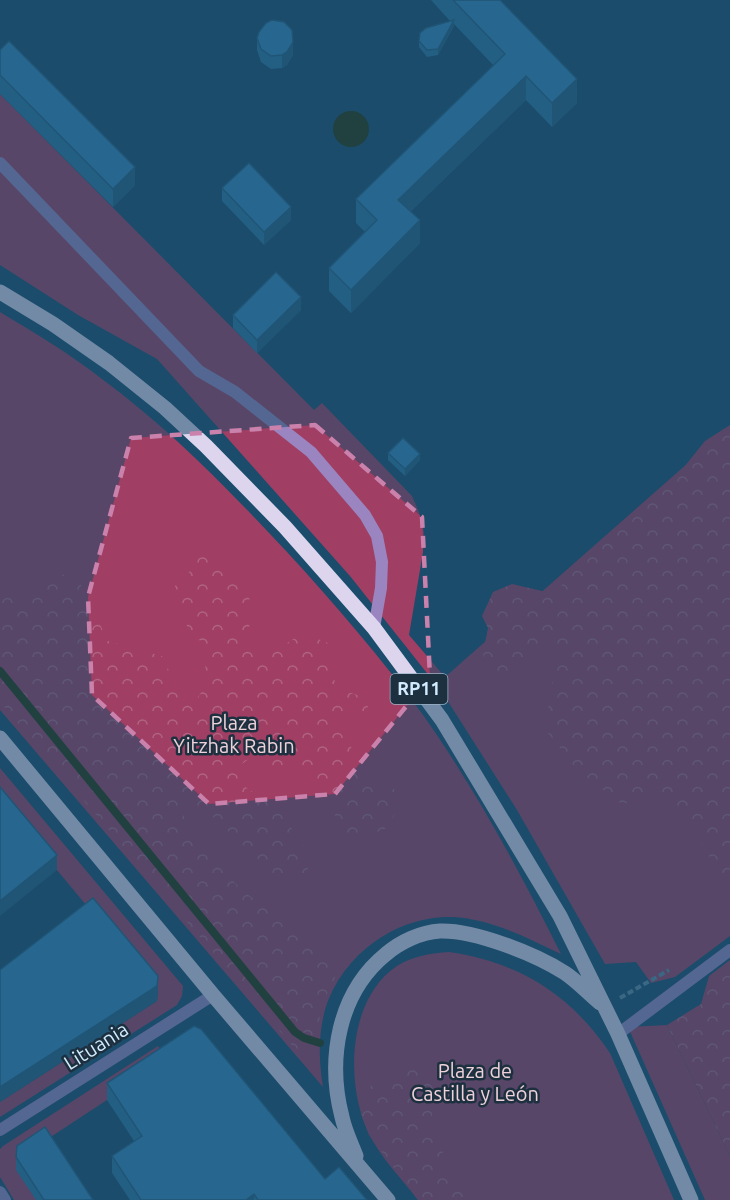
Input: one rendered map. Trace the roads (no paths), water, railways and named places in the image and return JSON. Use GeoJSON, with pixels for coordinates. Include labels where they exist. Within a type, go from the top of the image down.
{"type":"FeatureCollection","features":[{"type":"Feature","properties":{"kind":"main road","name":"RP11"},"geometry":{"type":"LineString","coordinates":[[0,292],[53,324],[109,363],[165,408],[206,446],[285,527],[374,628],[442,720],[560,916],[618,1034],[691,1200]]}},
{"type":"Feature","properties":{"kind":"main road"},"geometry":{"type":"LineString","coordinates":[[0,738],[213,995],[388,1200]]}},
{"type":"Feature","properties":{"kind":"main road"},"geometry":{"type":"LineString","coordinates":[[362,1169],[342,1119],[335,1074],[337,1046],[350,998],[362,978],[375,963],[394,948],[413,937],[439,931],[475,936],[541,959],[567,975],[604,1007]]}},
{"type":"Feature","properties":{"kind":"street"},"geometry":{"type":"LineString","coordinates":[[0,163],[199,371],[235,392],[311,452],[365,515],[377,536],[382,562],[381,588],[374,628]]}},
{"type":"Feature","properties":{"kind":"street"},"geometry":{"type":"LineString","coordinates":[[618,1034],[730,950]]}},
{"type":"Feature","properties":{"kind":"street","name":"Lituania"},"geometry":{"type":"LineString","coordinates":[[0,1130],[213,995]]}},
{"type":"Feature","properties":{"kind":"street"},"geometry":{"type":"LineString","coordinates":[[0,1192],[5,1200]]}},
{"type":"Feature","properties":{"kind":"waterway"},"geometry":{"type":"LineString","coordinates":[[0,671],[295,1032],[304,1038],[320,1043]]}},
{"type":"Feature","properties":{"kind":"park label","name":"Plaza Yitzhak Rabin"},"geometry":{"type":"Point","coordinates":[234,734]}},
{"type":"Feature","properties":{"kind":"park label","name":"Plaza de Castilla y León"},"geometry":{"type":"Point","coordinates":[475,1082]}}]}
